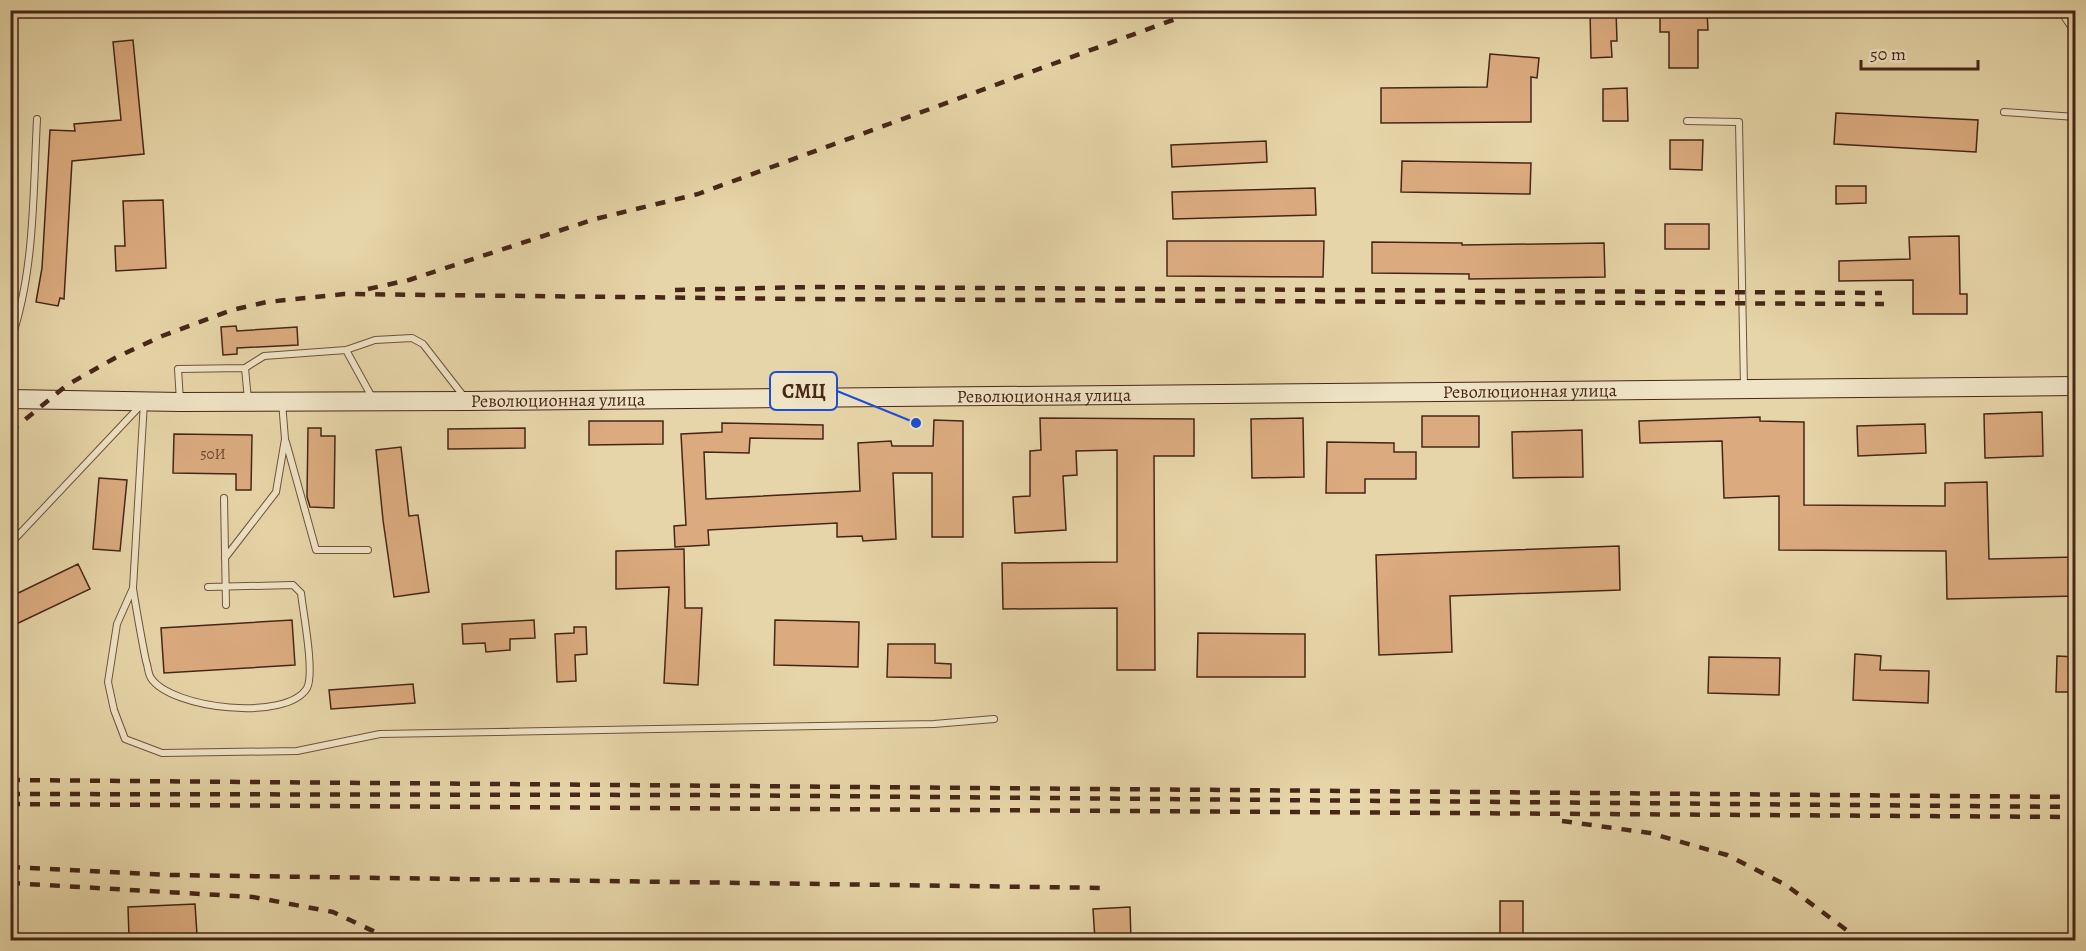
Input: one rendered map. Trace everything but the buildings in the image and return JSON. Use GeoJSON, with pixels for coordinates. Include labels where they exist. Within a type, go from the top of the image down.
{"type":"FeatureCollection","features":[{"type":"Feature","properties":{"kind":"main road","name":"Революционная улица"},"geometry":{"type":"LineString","coordinates":[[10,399],[144,402],[468,401],[2076,386]]}},
{"type":"Feature","properties":{"kind":"lane"},"geometry":{"type":"LineString","coordinates":[[2060,10],[2076,34]]}},
{"type":"Feature","properties":{"kind":"lane"},"geometry":{"type":"LineString","coordinates":[[2004,112],[2076,117]]}},
{"type":"Feature","properties":{"kind":"lane"},"geometry":{"type":"LineString","coordinates":[[10,343],[20,315],[29,256],[38,119]]}},
{"type":"Feature","properties":{"kind":"lane"},"geometry":{"type":"LineString","coordinates":[[1687,121],[1739,122],[1744,388]]}},
{"type":"Feature","properties":{"kind":"lane"},"geometry":{"type":"LineString","coordinates":[[180,402],[178,369],[245,368],[264,356],[346,350],[375,340],[412,338],[423,344],[468,401]]}},
{"type":"Feature","properties":{"kind":"lane"},"geometry":{"type":"LineString","coordinates":[[346,350],[375,401]]}},
{"type":"Feature","properties":{"kind":"lane"},"geometry":{"type":"LineString","coordinates":[[245,368],[248,402]]}},
{"type":"Feature","properties":{"kind":"lane"},"geometry":{"type":"LineString","coordinates":[[10,544],[144,402]]}},
{"type":"Feature","properties":{"kind":"lane"},"geometry":{"type":"LineString","coordinates":[[144,402],[133,588],[150,678],[162,689],[198,704],[273,708],[298,698],[308,687],[311,672],[301,592],[293,585],[208,587]]}},
{"type":"Feature","properties":{"kind":"lane"},"geometry":{"type":"LineString","coordinates":[[282,402],[285,439],[316,550],[368,550]]}},
{"type":"Feature","properties":{"kind":"lane"},"geometry":{"type":"LineString","coordinates":[[225,558],[276,492],[285,439]]}},
{"type":"Feature","properties":{"kind":"lane"},"geometry":{"type":"LineString","coordinates":[[224,498],[226,605]]}},
{"type":"Feature","properties":{"kind":"lane"},"geometry":{"type":"LineString","coordinates":[[133,588],[117,624],[108,682],[114,710],[125,739],[162,753],[297,751],[380,734],[934,724],[994,719]]}},
{"type":"Feature","properties":{"kind":"railway"},"geometry":{"type":"LineString","coordinates":[[368,289],[409,280],[595,219],[698,194],[1200,10]]}},
{"type":"Feature","properties":{"kind":"railway"},"geometry":{"type":"LineString","coordinates":[[675,290],[811,287],[1882,293]]}},
{"type":"Feature","properties":{"kind":"railway"},"geometry":{"type":"LineString","coordinates":[[10,432],[67,385],[115,358],[162,336],[232,310],[267,302],[344,294],[806,299],[1884,304]]}},
{"type":"Feature","properties":{"kind":"railway"},"geometry":{"type":"LineString","coordinates":[[10,780],[2076,797]]}},
{"type":"Feature","properties":{"kind":"railway"},"geometry":{"type":"LineString","coordinates":[[10,794],[704,795],[2076,807]]}},
{"type":"Feature","properties":{"kind":"railway"},"geometry":{"type":"LineString","coordinates":[[10,804],[2076,817]]}},
{"type":"Feature","properties":{"kind":"railway"},"geometry":{"type":"LineString","coordinates":[[1562,821],[1650,833],[1727,855],[1786,885],[1860,940]]}},
{"type":"Feature","properties":{"kind":"railway"},"geometry":{"type":"LineString","coordinates":[[10,867],[171,875],[1107,888]]}},
{"type":"Feature","properties":{"kind":"railway"},"geometry":{"type":"LineString","coordinates":[[10,883],[253,897],[333,912],[392,940]]}},
{"type":"Feature","properties":{"kind":"place","name":"СМЦ"},"geometry":{"type":"Point","coordinates":[916,423]}}]}
